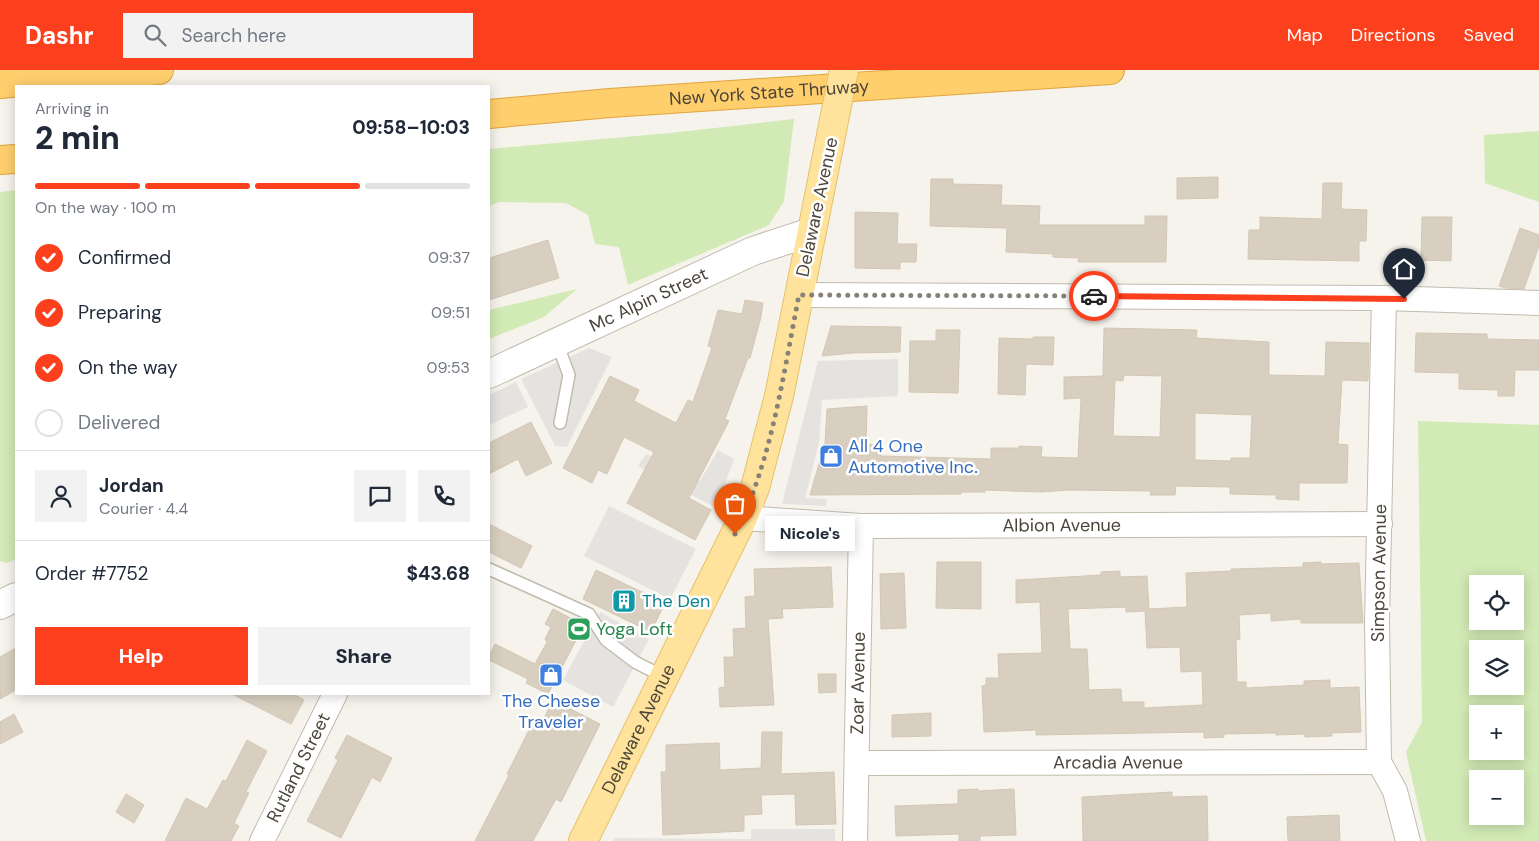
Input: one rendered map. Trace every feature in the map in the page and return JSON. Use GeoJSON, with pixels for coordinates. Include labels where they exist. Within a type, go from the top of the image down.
{"type":"FeatureCollection","features":[{"type":"Feature","properties":{"kind":"highway"},"geometry":{"type":"LineString","coordinates":[[0,84],[159,70]]}},
{"type":"Feature","properties":{"kind":"highway","name":"New York State Thruway"},"geometry":{"type":"LineString","coordinates":[[490,114],[620,102],[1110,70]]}},
{"type":"Feature","properties":{"kind":"highway"},"geometry":{"type":"LineString","coordinates":[[0,160],[15,159]]}},
{"type":"Feature","properties":{"kind":"main road","name":"Delaware Avenue"},"geometry":{"type":"LineString","coordinates":[[583,841],[743,518],[755,488],[779,396],[844,70]]}},
{"type":"Feature","properties":{"kind":"street","name":"Mc Alpin Street"},"geometry":{"type":"LineString","coordinates":[[490,374],[753,251],[811,232]]}},
{"type":"Feature","properties":{"kind":"street"},"geometry":{"type":"LineString","coordinates":[[799,295],[1384,298],[1539,303]]}},
{"type":"Feature","properties":{"kind":"street","name":"Simpson Avenue"},"geometry":{"type":"LineString","coordinates":[[1384,298],[1380,524],[1376,622],[1379,762],[1395,791],[1408,841]]}},
{"type":"Feature","properties":{"kind":"street","name":"Albion Avenue"},"geometry":{"type":"LineString","coordinates":[[743,518],[861,526],[1380,524]]}},
{"type":"Feature","properties":{"kind":"street","name":"Zoar Avenue"},"geometry":{"type":"LineString","coordinates":[[854,841],[861,526]]}},
{"type":"Feature","properties":{"kind":"street"},"geometry":{"type":"LineString","coordinates":[[0,605],[15,598]]}},
{"type":"Feature","properties":{"kind":"street","name":"Rutland Street"},"geometry":{"type":"LineString","coordinates":[[262,841],[335,695]]}},
{"type":"Feature","properties":{"kind":"street","name":"Arcadia Avenue"},"geometry":{"type":"LineString","coordinates":[[857,763],[1379,762]]}},
{"type":"Feature","properties":{"kind":"lane"},"geometry":{"type":"LineString","coordinates":[[557,343],[569,375],[560,423]]}},
{"type":"Feature","properties":{"kind":"lane"},"geometry":{"type":"LineString","coordinates":[[490,569],[589,614],[606,640],[634,662],[664,677]]}},
{"type":"Feature","properties":{"kind":"green space"},"geometry":{"type":"Polygon","coordinates":[[[794,119],[784,201],[769,225],[628,285],[619,247],[595,244],[588,215],[566,203],[499,202],[490,206],[490,149],[670,133],[794,119]]]}},
{"type":"Feature","properties":{"kind":"green space"},"geometry":{"type":"Polygon","coordinates":[[[1539,131],[1539,202],[1485,183],[1484,135],[1539,131]]]}},
{"type":"Feature","properties":{"kind":"green space"},"geometry":{"type":"Polygon","coordinates":[[[15,190],[15,559],[7,563],[0,561],[0,192],[15,190]]]}},
{"type":"Feature","properties":{"kind":"green space"},"geometry":{"type":"Polygon","coordinates":[[[577,289],[544,317],[490,339],[490,310],[577,289]]]}},
{"type":"Feature","properties":{"kind":"green space"},"geometry":{"type":"Polygon","coordinates":[[[1418,421],[1539,425],[1539,841],[1426,841],[1406,752],[1422,722],[1418,421]]]}},
{"type":"Feature","properties":{"kind":"shaded area"},"geometry":{"type":"Polygon","coordinates":[[[589,348],[612,357],[567,447],[555,446],[521,379],[589,348]]]}},
{"type":"Feature","properties":{"kind":"shaded area"},"geometry":{"type":"Polygon","coordinates":[[[898,359],[898,396],[822,400],[819,443],[805,498],[827,499],[826,506],[782,504],[818,361],[898,359]]]}},
{"type":"Feature","properties":{"kind":"shaded area"},"geometry":{"type":"Polygon","coordinates":[[[516,382],[528,407],[490,425],[490,395],[516,382]]]}},
{"type":"Feature","properties":{"kind":"shaded area"},"geometry":{"type":"Polygon","coordinates":[[[718,450],[734,459],[716,508],[638,466],[646,454],[700,481],[718,450]]]}},
{"type":"Feature","properties":{"kind":"shaded area"},"geometry":{"type":"Polygon","coordinates":[[[609,506],[696,549],[670,599],[584,556],[609,506]]]}},
{"type":"Feature","properties":{"kind":"shaded area"},"geometry":{"type":"Polygon","coordinates":[[[600,612],[649,639],[613,707],[563,680],[600,612]]]}},
{"type":"Feature","properties":{"kind":"shaded area"},"geometry":{"type":"Polygon","coordinates":[[[751,829],[835,829],[835,841],[613,841],[615,838],[751,839],[751,829]]]}},
{"type":"Feature","properties":{"kind":"building"},"geometry":{"type":"Polygon","coordinates":[[[1218,177],[1218,198],[1177,199],[1177,178],[1218,177]]]}},
{"type":"Feature","properties":{"kind":"building"},"geometry":{"type":"Polygon","coordinates":[[[931,179],[953,179],[953,184],[1002,185],[1001,205],[1040,206],[1039,225],[1145,225],[1145,216],[1167,216],[1166,262],[1078,262],[1079,258],[1053,257],[1053,254],[1006,252],[1007,228],[930,226],[931,179]]]}},
{"type":"Feature","properties":{"kind":"building"},"geometry":{"type":"Polygon","coordinates":[[[1323,183],[1342,183],[1341,209],[1367,210],[1366,241],[1359,241],[1359,261],[1248,259],[1249,230],[1260,230],[1260,217],[1322,219],[1323,183]]]}},
{"type":"Feature","properties":{"kind":"building"},"geometry":{"type":"Polygon","coordinates":[[[855,212],[898,213],[897,244],[917,244],[916,262],[900,262],[900,269],[855,268],[855,212]]]}},
{"type":"Feature","properties":{"kind":"building"},"geometry":{"type":"Polygon","coordinates":[[[1422,217],[1452,217],[1451,261],[1421,260],[1422,217]]]}},
{"type":"Feature","properties":{"kind":"building"},"geometry":{"type":"Polygon","coordinates":[[[1520,228],[1539,235],[1539,246],[1524,289],[1499,286],[1520,228]]]}},
{"type":"Feature","properties":{"kind":"building"},"geometry":{"type":"Polygon","coordinates":[[[548,240],[559,278],[490,300],[490,258],[548,240]]]}},
{"type":"Feature","properties":{"kind":"building"},"geometry":{"type":"Polygon","coordinates":[[[745,300],[763,303],[761,317],[750,358],[748,358],[725,419],[729,421],[689,498],[711,510],[695,540],[627,503],[654,452],[624,437],[607,474],[598,470],[592,483],[563,468],[610,376],[639,390],[634,401],[676,423],[688,400],[693,402],[712,348],[708,346],[718,310],[742,314],[745,300]]]}},
{"type":"Feature","properties":{"kind":"building"},"geometry":{"type":"Polygon","coordinates":[[[831,326],[901,327],[900,352],[822,356],[831,326]]]}},
{"type":"Feature","properties":{"kind":"building"},"geometry":{"type":"Polygon","coordinates":[[[1104,328],[1197,330],[1196,338],[1269,342],[1269,375],[1325,376],[1326,342],[1369,343],[1368,381],[1342,380],[1338,444],[1348,445],[1347,483],[1299,483],[1299,500],[1276,499],[1276,495],[1230,494],[1230,487],[1176,486],[1175,495],[1150,495],[1151,491],[1069,490],[1040,492],[985,490],[985,492],[961,492],[961,494],[810,495],[825,443],[827,409],[867,406],[866,444],[881,445],[881,456],[991,459],[991,448],[1019,448],[1019,446],[1042,447],[1041,457],[1078,458],[1081,398],[1064,399],[1064,377],[1103,376],[1104,328]],[[1124,375],[1123,381],[1115,380],[1113,436],[1160,437],[1162,376],[1124,375]],[[1195,413],[1195,460],[1231,461],[1231,458],[1250,458],[1252,415],[1195,413]]]}},
{"type":"Feature","properties":{"kind":"building"},"geometry":{"type":"Polygon","coordinates":[[[936,330],[960,330],[958,393],[909,392],[910,341],[936,341],[936,330]]]}},
{"type":"Feature","properties":{"kind":"building"},"geometry":{"type":"Polygon","coordinates":[[[1416,333],[1487,334],[1487,339],[1539,340],[1539,370],[1515,370],[1514,396],[1498,396],[1498,390],[1459,389],[1459,373],[1415,372],[1416,333]]]}},
{"type":"Feature","properties":{"kind":"building"},"geometry":{"type":"Polygon","coordinates":[[[1033,337],[1054,337],[1053,365],[1026,364],[1025,395],[998,394],[999,338],[1033,339],[1033,337]]]}},
{"type":"Feature","properties":{"kind":"building"},"geometry":{"type":"Polygon","coordinates":[[[531,422],[552,463],[526,476],[518,459],[490,473],[490,442],[531,422]]]}},
{"type":"Feature","properties":{"kind":"building"},"geometry":{"type":"Polygon","coordinates":[[[490,525],[532,546],[521,568],[490,552],[490,525]]]}},
{"type":"Feature","properties":{"kind":"building"},"geometry":{"type":"Polygon","coordinates":[[[937,562],[981,562],[981,609],[936,608],[937,562]]]}},
{"type":"Feature","properties":{"kind":"building"},"geometry":{"type":"Polygon","coordinates":[[[1303,563],[1359,563],[1363,623],[1301,623],[1301,619],[1271,621],[1271,613],[1239,615],[1240,639],[1236,640],[1237,682],[1246,682],[1246,688],[1304,685],[1304,681],[1330,680],[1330,688],[1359,687],[1361,732],[1332,733],[1332,736],[1305,737],[1305,734],[1224,734],[1224,737],[1204,738],[1204,732],[1036,735],[1036,730],[984,732],[982,686],[986,685],[986,678],[999,678],[998,654],[1042,653],[1040,602],[1016,603],[1016,580],[1101,575],[1101,572],[1120,571],[1120,577],[1147,576],[1149,609],[1187,607],[1186,573],[1231,571],[1231,569],[1303,567],[1303,563]],[[1126,607],[1068,609],[1070,649],[1087,649],[1089,690],[1121,689],[1122,702],[1144,702],[1144,708],[1203,705],[1202,671],[1181,672],[1180,647],[1147,648],[1145,611],[1126,612],[1126,607]]]}},
{"type":"Feature","properties":{"kind":"building"},"geometry":{"type":"Polygon","coordinates":[[[831,567],[833,607],[782,609],[783,618],[768,619],[774,705],[720,707],[719,688],[725,687],[724,657],[734,657],[733,629],[746,628],[745,597],[755,596],[754,569],[831,567]]]}},
{"type":"Feature","properties":{"kind":"building","name":"The Den"},"geometry":{"type":"Polygon","coordinates":[[[596,570],[665,603],[651,632],[583,599],[596,570]]]}},
{"type":"Feature","properties":{"kind":"building"},"geometry":{"type":"Polygon","coordinates":[[[904,573],[906,628],[881,629],[880,574],[904,573]]]}},
{"type":"Feature","properties":{"kind":"building"},"geometry":{"type":"Polygon","coordinates":[[[553,609],[584,625],[548,694],[526,683],[528,679],[490,660],[490,654],[495,644],[535,664],[547,642],[545,639],[551,627],[545,624],[553,609]]]}},
{"type":"Feature","properties":{"kind":"building"},"geometry":{"type":"Polygon","coordinates":[[[15,649],[15,691],[0,699],[0,657],[15,649]]]}},
{"type":"Feature","properties":{"kind":"building"},"geometry":{"type":"Polygon","coordinates":[[[818,674],[836,674],[836,692],[819,693],[818,674]]]}},
{"type":"Feature","properties":{"kind":"building"},"geometry":{"type":"Polygon","coordinates":[[[234,695],[295,695],[304,700],[291,724],[234,695]]]}},
{"type":"Feature","properties":{"kind":"building"},"geometry":{"type":"Polygon","coordinates":[[[553,700],[600,724],[561,802],[556,799],[533,841],[475,841],[509,775],[507,774],[532,724],[539,728],[553,700]]]}},
{"type":"Feature","properties":{"kind":"building"},"geometry":{"type":"Polygon","coordinates":[[[931,713],[931,736],[892,737],[892,715],[931,713]]]}},
{"type":"Feature","properties":{"kind":"building"},"geometry":{"type":"Polygon","coordinates":[[[14,714],[23,732],[0,744],[0,722],[14,714]]]}},
{"type":"Feature","properties":{"kind":"building"},"geometry":{"type":"Polygon","coordinates":[[[762,732],[782,732],[781,774],[834,772],[836,824],[796,825],[795,794],[761,795],[762,814],[744,815],[744,831],[663,835],[661,772],[666,772],[666,745],[719,743],[720,770],[761,768],[762,732]]]}},
{"type":"Feature","properties":{"kind":"building"},"geometry":{"type":"Polygon","coordinates":[[[347,735],[392,758],[380,782],[372,777],[341,838],[307,821],[338,760],[335,758],[347,735]]]}},
{"type":"Feature","properties":{"kind":"building"},"geometry":{"type":"Polygon","coordinates":[[[247,740],[267,751],[246,792],[249,793],[234,823],[239,826],[231,841],[165,841],[186,798],[207,809],[223,780],[226,781],[247,740]]]}},
{"type":"Feature","properties":{"kind":"building"},"geometry":{"type":"Polygon","coordinates":[[[978,789],[978,791],[1014,789],[1016,835],[980,836],[980,841],[959,841],[959,834],[896,836],[895,806],[958,804],[958,790],[978,789]]]}},
{"type":"Feature","properties":{"kind":"building"},"geometry":{"type":"Polygon","coordinates":[[[1172,792],[1172,797],[1207,796],[1208,841],[1083,841],[1082,797],[1172,792]]]}},
{"type":"Feature","properties":{"kind":"building"},"geometry":{"type":"Polygon","coordinates":[[[126,794],[144,805],[134,823],[116,812],[126,794]]]}},
{"type":"Feature","properties":{"kind":"building"},"geometry":{"type":"Polygon","coordinates":[[[1339,815],[1340,841],[1288,841],[1287,817],[1339,815]]]}},
{"type":"Feature","properties":{"kind":"way so far"},"geometry":{"type":"LineString","coordinates":[[735,534],[755,488],[779,396],[799,295],[1094,296]]}},
{"type":"Feature","properties":{"kind":"place","name":"All 4 One Automotive Inc."},"geometry":{"type":"Point","coordinates":[831,456]}},
{"type":"Feature","properties":{"kind":"place","name":"Nicole's"},"geometry":{"type":"Point","coordinates":[735,534]}},
{"type":"Feature","properties":{"kind":"place","name":"The Den"},"geometry":{"type":"Point","coordinates":[624,601]}},
{"type":"Feature","properties":{"kind":"place","name":"Yoga Loft"},"geometry":{"type":"Point","coordinates":[579,629]}},
{"type":"Feature","properties":{"kind":"place","name":"The Cheese Traveler"},"geometry":{"type":"Point","coordinates":[551,675]}},
{"type":"Feature","properties":{"kind":"route"},"geometry":{"type":"LineString","coordinates":[[1094,296],[1404,299]]}}]}
